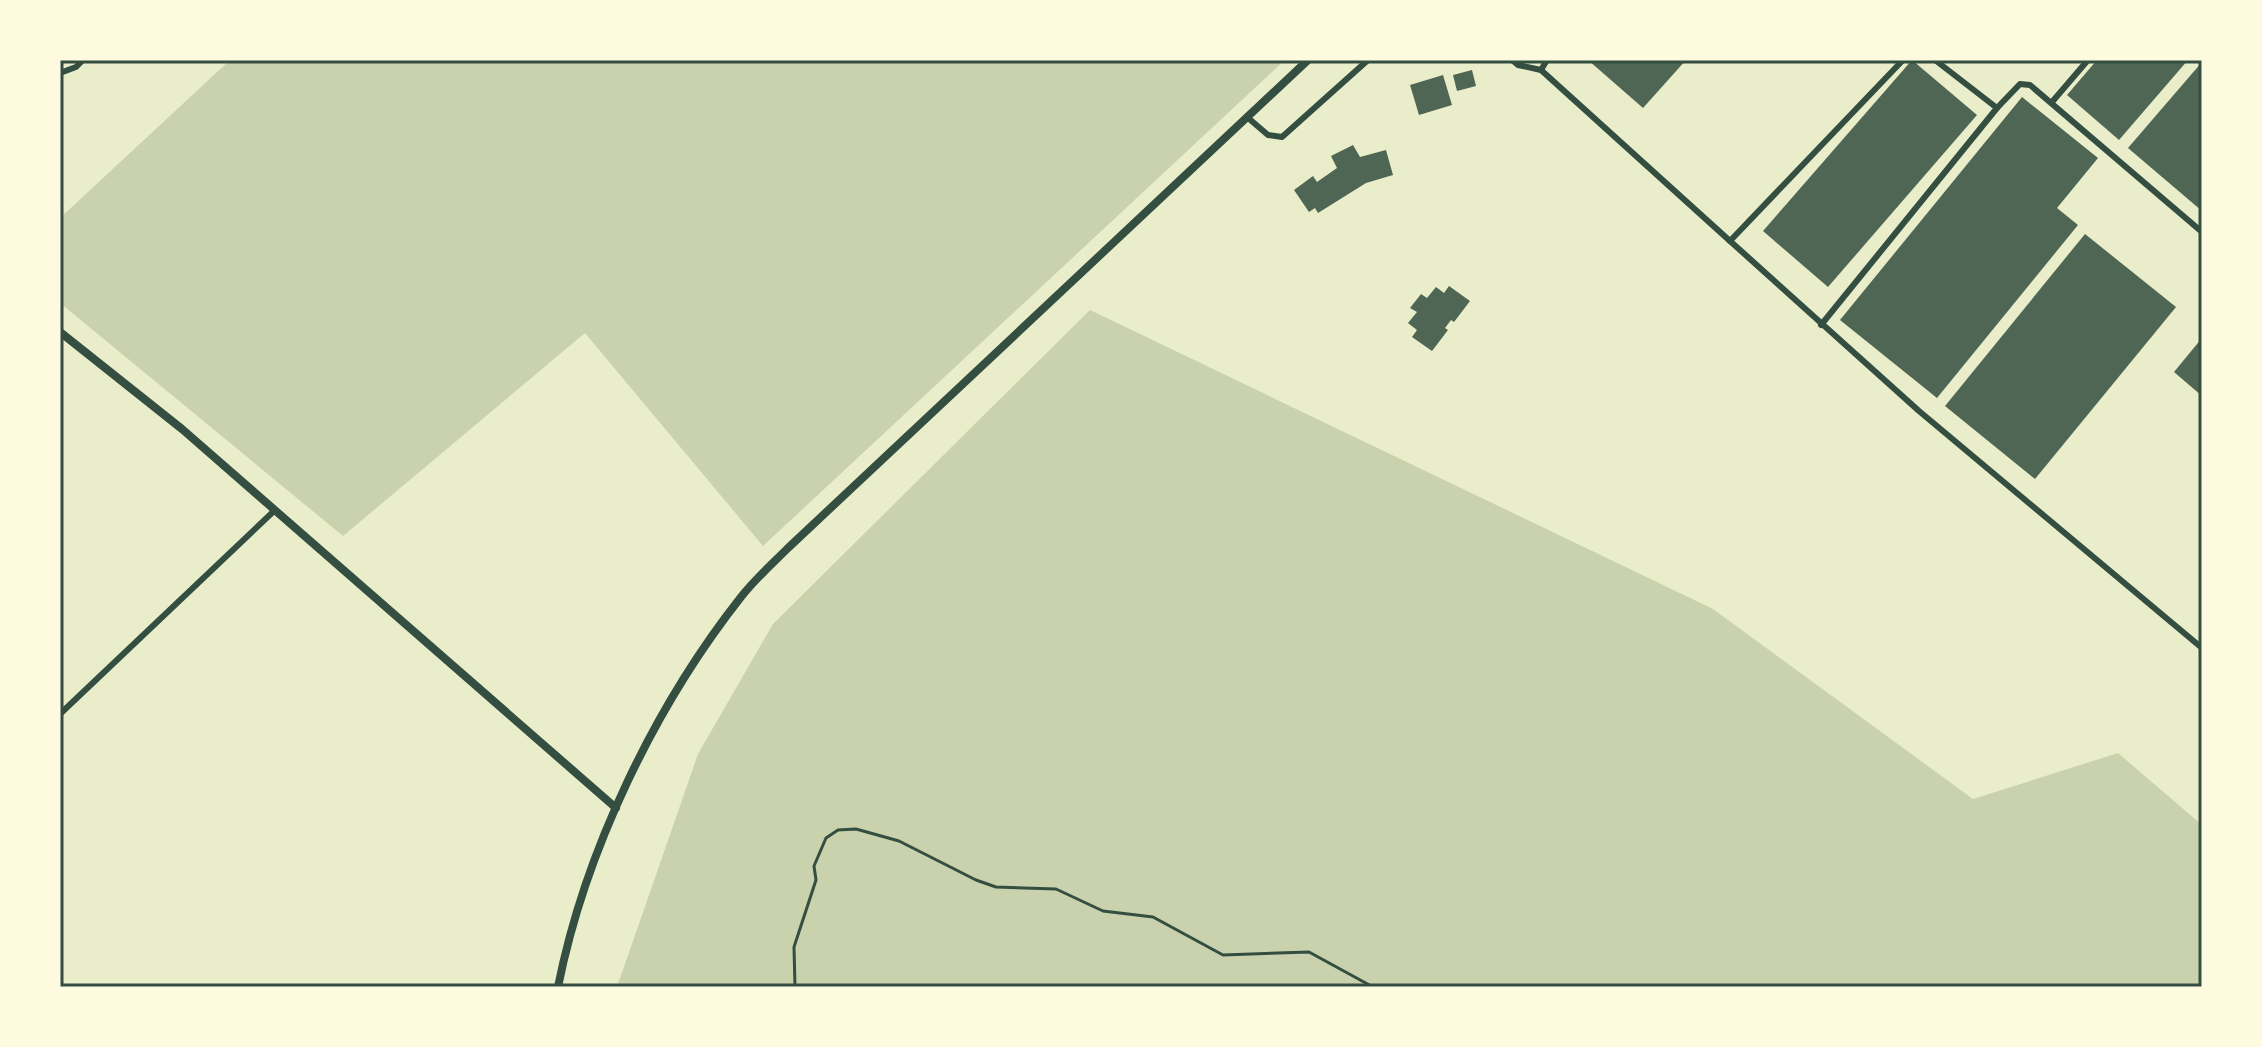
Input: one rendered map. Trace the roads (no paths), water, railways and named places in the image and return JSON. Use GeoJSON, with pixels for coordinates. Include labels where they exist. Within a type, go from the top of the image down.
{"type":"FeatureCollection","features":[{"type":"Feature","properties":{"kind":"street"},"geometry":{"type":"LineString","coordinates":[[558,987],[590,875],[616,808],[667,709],[702,650],[743,595],[799,538],[1308,60]]}},
{"type":"Feature","properties":{"kind":"street"},"geometry":{"type":"LineString","coordinates":[[60,332],[182,429],[616,808]]}},
{"type":"Feature","properties":{"kind":"lane"},"geometry":{"type":"LineString","coordinates":[[60,73],[76,67],[83,60]]}},
{"type":"Feature","properties":{"kind":"lane"},"geometry":{"type":"LineString","coordinates":[[1247,117],[1268,135],[1282,137],[1368,60]]}},
{"type":"Feature","properties":{"kind":"lane"},"geometry":{"type":"LineString","coordinates":[[1512,60],[1518,65],[1541,70],[1919,411],[2202,648]]}},
{"type":"Feature","properties":{"kind":"lane"},"geometry":{"type":"LineString","coordinates":[[1541,70],[1547,60]]}},
{"type":"Feature","properties":{"kind":"lane"},"geometry":{"type":"LineString","coordinates":[[1730,241],[1903,60]]}},
{"type":"Feature","properties":{"kind":"lane"},"geometry":{"type":"LineString","coordinates":[[1935,60],[1997,108]]}},
{"type":"Feature","properties":{"kind":"lane"},"geometry":{"type":"LineString","coordinates":[[2052,102],[2088,60]]}},
{"type":"Feature","properties":{"kind":"lane"},"geometry":{"type":"LineString","coordinates":[[1821,325],[1997,108],[2020,84],[2025,84],[2052,102],[2202,232]]}},
{"type":"Feature","properties":{"kind":"lane"},"geometry":{"type":"LineString","coordinates":[[60,714],[275,510]]}}]}
